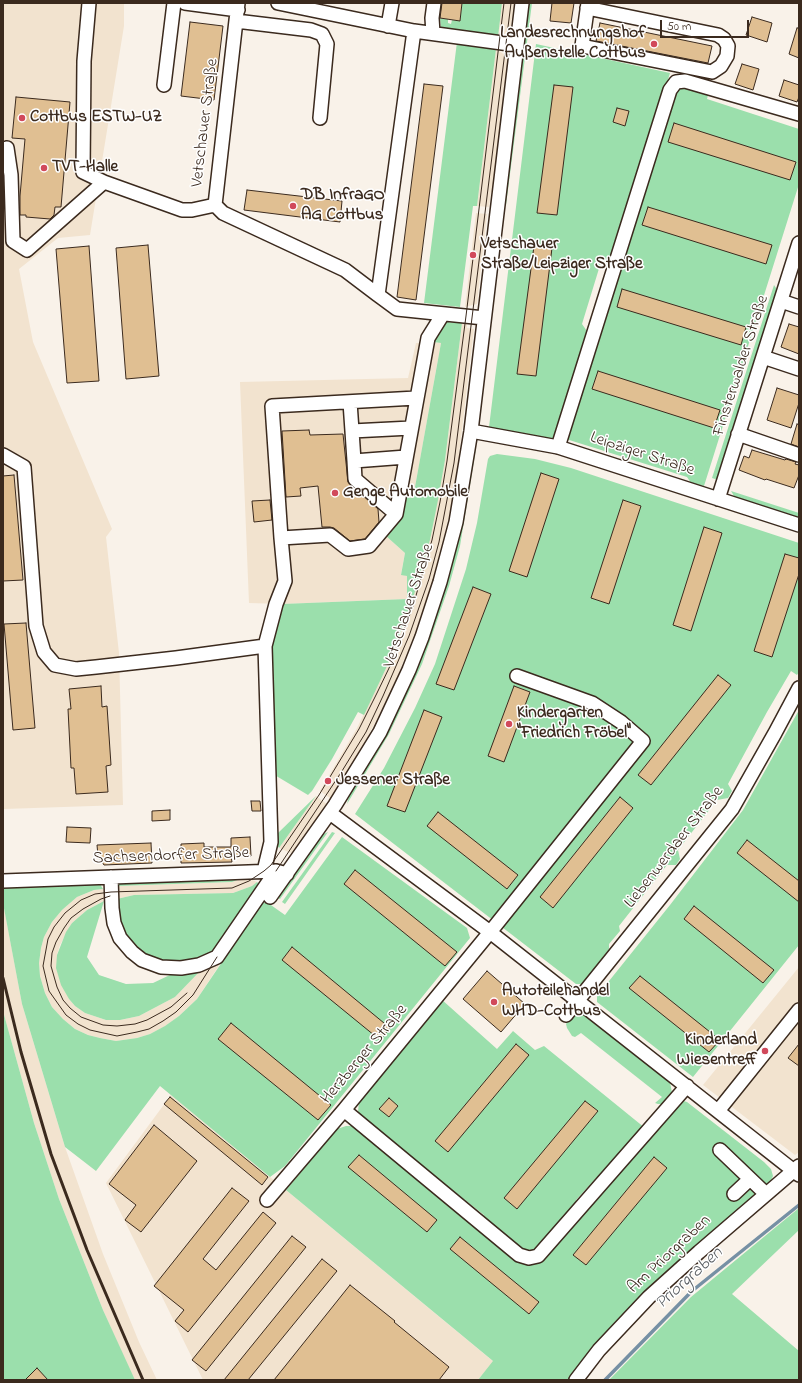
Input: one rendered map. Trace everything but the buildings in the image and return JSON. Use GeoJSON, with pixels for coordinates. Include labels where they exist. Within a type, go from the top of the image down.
{"type":"FeatureCollection","features":[{"type":"Feature","properties":{"kind":"street"},"geometry":{"type":"LineString","coordinates":[[89,3],[84,61],[83,172],[104,182],[182,210],[192,210],[215,205]]}},
{"type":"Feature","properties":{"kind":"street"},"geometry":{"type":"LineString","coordinates":[[164,85],[174,3]]}},
{"type":"Feature","properties":{"kind":"street"},"geometry":{"type":"LineString","coordinates":[[185,3],[237,11],[322,34],[327,44],[320,118]]}},
{"type":"Feature","properties":{"kind":"street"},"geometry":{"type":"LineString","coordinates":[[278,3],[414,31],[517,45]]}},
{"type":"Feature","properties":{"kind":"street"},"geometry":{"type":"LineString","coordinates":[[388,26],[392,3]]}},
{"type":"Feature","properties":{"kind":"street"},"geometry":{"type":"LineString","coordinates":[[433,33],[432,18],[434,3]]}},
{"type":"Feature","properties":{"kind":"street","name":"Vetschauer Straße"},"geometry":{"type":"LineString","coordinates":[[270,897],[276,872],[330,813],[380,732],[409,670],[422,637],[440,582],[456,522],[471,431],[522,3]]}},
{"type":"Feature","properties":{"kind":"street"},"geometry":{"type":"LineString","coordinates":[[588,6],[718,35],[724,39],[728,46],[727,56],[721,66],[712,72],[582,46],[588,6]]}},
{"type":"Feature","properties":{"kind":"street","name":"Vetschauer Straße"},"geometry":{"type":"LineString","coordinates":[[237,11],[215,205],[223,213],[344,270],[398,308],[484,318]]}},
{"type":"Feature","properties":{"kind":"street"},"geometry":{"type":"LineString","coordinates":[[378,295],[414,31]]}},
{"type":"Feature","properties":{"kind":"street"},"geometry":{"type":"LineString","coordinates":[[558,447],[663,108],[670,90],[676,82],[685,81],[799,114]]}},
{"type":"Feature","properties":{"kind":"street"},"geometry":{"type":"LineString","coordinates":[[7,148],[11,175],[13,240],[27,250],[104,182]]}},
{"type":"Feature","properties":{"kind":"street","name":"Finsterwalder Straße"},"geometry":{"type":"LineString","coordinates":[[718,499],[799,243]]}},
{"type":"Feature","properties":{"kind":"street"},"geometry":{"type":"LineString","coordinates":[[781,301],[799,307]]}},
{"type":"Feature","properties":{"kind":"street"},"geometry":{"type":"LineString","coordinates":[[281,538],[330,535],[348,549],[369,546],[396,514],[428,338],[443,314]]}},
{"type":"Feature","properties":{"kind":"street"},"geometry":{"type":"LineString","coordinates":[[763,357],[799,369]]}},
{"type":"Feature","properties":{"kind":"street"},"geometry":{"type":"LineString","coordinates":[[396,514],[355,479],[350,402],[416,398]]}},
{"type":"Feature","properties":{"kind":"street","name":"Sachsendorfer Straße"},"geometry":{"type":"LineString","coordinates":[[3,881],[276,872],[265,841],[265,646],[276,604],[285,581],[272,406],[350,402]]}},
{"type":"Feature","properties":{"kind":"street"},"geometry":{"type":"LineString","coordinates":[[352,430],[411,428]]}},
{"type":"Feature","properties":{"kind":"street","name":"Leipziger Straße"},"geometry":{"type":"LineString","coordinates":[[471,431],[558,447],[799,524]]}},
{"type":"Feature","properties":{"kind":"street"},"geometry":{"type":"LineString","coordinates":[[738,434],[799,455]]}},
{"type":"Feature","properties":{"kind":"street"},"geometry":{"type":"LineString","coordinates":[[3,455],[24,467],[36,626],[44,652],[55,665],[76,668],[96,667],[265,646]]}},
{"type":"Feature","properties":{"kind":"street"},"geometry":{"type":"LineString","coordinates":[[354,461],[406,458]]}},
{"type":"Feature","properties":{"kind":"street"},"geometry":{"type":"LineString","coordinates":[[490,932],[643,741],[621,722],[592,703],[518,676]]}},
{"type":"Feature","properties":{"kind":"street","name":"Liebenwerdaer Straße"},"geometry":{"type":"LineString","coordinates":[[566,1014],[732,809],[799,688]]}},
{"type":"Feature","properties":{"kind":"street"},"geometry":{"type":"LineString","coordinates":[[330,813],[490,932],[718,1111],[797,1170]]}},
{"type":"Feature","properties":{"kind":"street"},"geometry":{"type":"LineString","coordinates":[[111,877],[114,923],[120,938],[132,952],[142,960],[161,967],[180,968],[199,965],[218,957],[276,872]]}},
{"type":"Feature","properties":{"kind":"street","name":"Herzberger Straße"},"geometry":{"type":"LineString","coordinates":[[267,1200],[409,1024],[490,932]]}},
{"type":"Feature","properties":{"kind":"street"},"geometry":{"type":"LineString","coordinates":[[718,1111],[799,1010]]}},
{"type":"Feature","properties":{"kind":"street"},"geometry":{"type":"LineString","coordinates":[[346,1103],[519,1255],[529,1258],[538,1256],[662,1112],[687,1086]]}},
{"type":"Feature","properties":{"kind":"street"},"geometry":{"type":"LineString","coordinates":[[720,1150],[766,1194]]}},
{"type":"Feature","properties":{"kind":"street","name":"Am Priorgraben"},"geometry":{"type":"LineString","coordinates":[[576,1380],[599,1350],[649,1297],[766,1194],[797,1170]]}},
{"type":"Feature","properties":{"kind":"street"},"geometry":{"type":"LineString","coordinates":[[734,1194],[750,1178]]}},
{"type":"Feature","properties":{"kind":"shaded area"},"geometry":{"type":"Polygon","coordinates":[[[3,3],[124,3],[124,26],[90,235],[58,238],[19,269],[33,342],[112,529],[106,537],[119,653],[123,805],[4,809],[3,872],[3,3]]]}},
{"type":"Feature","properties":{"kind":"shaded area"},"geometry":{"type":"Polygon","coordinates":[[[502,3],[514,3],[510,34],[498,37],[502,3]]]}},
{"type":"Feature","properties":{"kind":"shaded area"},"geometry":{"type":"Polygon","coordinates":[[[496,49],[508,57],[494,192],[491,192],[489,207],[477,206],[496,49]]]}},
{"type":"Feature","properties":{"kind":"shaded area"},"geometry":{"type":"Polygon","coordinates":[[[476,213],[487,214],[477,304],[465,307],[476,213]]]}},
{"type":"Feature","properties":{"kind":"shaded area"},"geometry":{"type":"Polygon","coordinates":[[[462,323],[467,324],[467,328],[474,329],[452,503],[433,580],[413,638],[388,699],[356,758],[331,799],[320,791],[357,728],[389,662],[411,605],[430,540],[445,460],[462,323]]]}},
{"type":"Feature","properties":{"kind":"shaded area"},"geometry":{"type":"Polygon","coordinates":[[[416,343],[441,343],[413,498],[406,497],[401,519],[386,536],[405,553],[401,574],[407,576],[407,599],[282,604],[249,603],[240,382],[408,378],[416,343]]]}},
{"type":"Feature","properties":{"kind":"shaded area"},"geometry":{"type":"Polygon","coordinates":[[[316,796],[327,804],[294,851],[291,853],[279,848],[316,796]]]}},
{"type":"Feature","properties":{"kind":"shaded area"},"geometry":{"type":"Polygon","coordinates":[[[245,877],[257,882],[252,886],[233,893],[134,895],[117,899],[118,886],[232,882],[245,877]]]}},
{"type":"Feature","properties":{"kind":"shaded area"},"geometry":{"type":"Polygon","coordinates":[[[103,889],[104,901],[87,910],[72,923],[60,945],[57,955],[69,999],[75,1006],[85,1013],[106,1020],[120,1020],[139,1016],[175,997],[203,968],[220,964],[197,999],[179,1016],[166,1026],[150,1034],[137,1038],[116,1041],[88,1035],[75,1029],[52,1007],[45,993],[40,976],[39,963],[41,948],[44,937],[52,922],[62,910],[77,897],[94,890],[103,889]]]}},
{"type":"Feature","properties":{"kind":"shaded area"},"geometry":{"type":"Polygon","coordinates":[[[3,902],[22,1004],[65,1147],[103,1254],[139,1342],[157,1380],[135,1380],[129,1369],[103,1310],[59,1199],[34,1123],[3,1011],[3,902]]]}},
{"type":"Feature","properties":{"kind":"shaded area","name":"Kinderland Wiesentreff"},"geometry":{"type":"Polygon","coordinates":[[[799,967],[799,1152],[795,1155],[703,1085],[799,967]]]}},
{"type":"Feature","properties":{"kind":"shaded area"},"geometry":{"type":"Polygon","coordinates":[[[171,1095],[494,1362],[478,1380],[203,1380],[106,1183],[171,1095]]]}},
{"type":"Feature","properties":{"kind":"green space"},"geometry":{"type":"Polygon","coordinates":[[[462,3],[502,3],[498,37],[441,28],[440,18],[448,19],[448,23],[451,24],[452,20],[460,21],[462,3]]]}},
{"type":"Feature","properties":{"kind":"green space"},"geometry":{"type":"Polygon","coordinates":[[[529,3],[532,3],[506,205],[504,206],[529,3]]]}},
{"type":"Feature","properties":{"kind":"green space"},"geometry":{"type":"Polygon","coordinates":[[[457,42],[492,47],[496,49],[477,206],[473,206],[460,307],[424,303],[457,42]]]}},
{"type":"Feature","properties":{"kind":"green space"},"geometry":{"type":"Polygon","coordinates":[[[536,44],[670,73],[610,267],[601,262],[582,324],[589,334],[559,432],[551,440],[489,427],[536,44]]]}},
{"type":"Feature","properties":{"kind":"green space"},"geometry":{"type":"Polygon","coordinates":[[[682,84],[710,88],[707,99],[799,129],[799,184],[704,486],[691,483],[687,477],[566,439],[676,87],[682,84]]]}},
{"type":"Feature","properties":{"kind":"green space"},"geometry":{"type":"Polygon","coordinates":[[[774,285],[778,291],[718,480],[712,478],[774,285]]]}},
{"type":"Feature","properties":{"kind":"green space"},"geometry":{"type":"Polygon","coordinates":[[[446,322],[462,323],[445,460],[430,540],[411,605],[389,662],[364,715],[358,712],[332,759],[308,795],[273,774],[268,651],[282,604],[407,599],[407,576],[401,575],[405,553],[386,536],[401,519],[406,497],[413,498],[441,343],[433,342],[446,322]]]}},
{"type":"Feature","properties":{"kind":"green space"},"geometry":{"type":"Polygon","coordinates":[[[476,448],[460,546],[449,586],[422,664],[389,734],[347,804],[349,796],[386,734],[419,663],[446,586],[464,514],[473,455],[476,448]]]}},
{"type":"Feature","properties":{"kind":"green space"},"geometry":{"type":"Polygon","coordinates":[[[497,454],[535,459],[571,468],[799,543],[799,672],[797,675],[791,671],[767,712],[728,784],[732,791],[728,798],[717,800],[678,850],[680,859],[676,865],[667,865],[619,926],[620,931],[609,944],[609,949],[583,984],[576,984],[355,814],[384,768],[415,708],[435,664],[466,569],[477,523],[488,459],[490,456],[497,454]]]}},
{"type":"Feature","properties":{"kind":"green space"},"geometry":{"type":"Polygon","coordinates":[[[731,491],[799,513],[799,519],[741,500],[734,496],[731,491]]]}},
{"type":"Feature","properties":{"kind":"green space"},"geometry":{"type":"Polygon","coordinates":[[[799,710],[799,945],[693,1077],[597,1002],[597,996],[670,905],[743,810],[799,710]]]}},
{"type":"Feature","properties":{"kind":"green space"},"geometry":{"type":"Polygon","coordinates":[[[316,796],[279,848],[276,844],[278,833],[316,796]]]}},
{"type":"Feature","properties":{"kind":"green space"},"geometry":{"type":"Polygon","coordinates":[[[328,832],[280,899],[278,898],[322,835],[328,832]]]}},
{"type":"Feature","properties":{"kind":"green space"},"geometry":{"type":"Polygon","coordinates":[[[332,832],[335,833],[285,904],[282,902],[332,832]]]}},
{"type":"Feature","properties":{"kind":"green space"},"geometry":{"type":"Polygon","coordinates":[[[342,837],[467,928],[470,938],[285,1166],[270,1177],[160,1086],[96,1171],[65,1147],[22,1004],[3,903],[3,888],[100,884],[103,889],[94,890],[77,897],[62,910],[52,922],[44,937],[41,948],[39,963],[40,976],[45,993],[52,1007],[75,1029],[88,1035],[116,1041],[137,1038],[150,1034],[165,1026],[179,1016],[197,999],[262,903],[268,903],[285,915],[342,837]]]}},
{"type":"Feature","properties":{"kind":"green space"},"geometry":{"type":"Polygon","coordinates":[[[245,877],[232,882],[118,886],[121,881],[245,877]]]}},
{"type":"Feature","properties":{"kind":"green space"},"geometry":{"type":"Polygon","coordinates":[[[257,882],[261,886],[216,950],[201,959],[182,963],[163,962],[144,955],[129,940],[120,923],[117,899],[134,895],[233,893],[252,886],[257,882]]]}},
{"type":"Feature","properties":{"kind":"green space"},"geometry":{"type":"Polygon","coordinates":[[[104,901],[87,957],[99,975],[126,984],[153,983],[172,974],[203,968],[175,997],[139,1016],[120,1020],[106,1020],[85,1013],[75,1006],[69,999],[61,985],[56,968],[57,955],[66,932],[72,923],[87,910],[104,901]]]}},
{"type":"Feature","properties":{"kind":"green space"},"geometry":{"type":"Polygon","coordinates":[[[441,999],[497,1049],[513,1031],[535,1050],[544,1046],[645,1128],[604,1177],[597,1177],[576,1200],[576,1209],[536,1251],[524,1253],[483,1222],[484,1215],[451,1189],[443,1188],[361,1121],[358,1112],[359,1101],[441,999]]]}},
{"type":"Feature","properties":{"kind":"green space"},"geometry":{"type":"Polygon","coordinates":[[[3,1011],[34,1123],[59,1199],[103,1310],[135,1380],[3,1380],[3,1011]]]}},
{"type":"Feature","properties":{"kind":"green space"},"geometry":{"type":"Polygon","coordinates":[[[577,1014],[583,1014],[670,1082],[672,1093],[666,1104],[655,1103],[662,1097],[581,1033],[575,1037],[572,1036],[566,1024],[571,1017],[577,1014]]]}},
{"type":"Feature","properties":{"kind":"green space"},"geometry":{"type":"Polygon","coordinates":[[[680,1100],[687,1102],[764,1162],[771,1169],[773,1176],[770,1183],[676,1263],[615,1324],[569,1380],[478,1380],[493,1361],[286,1190],[337,1129],[346,1126],[358,1126],[527,1262],[680,1100]]]}},
{"type":"Feature","properties":{"kind":"green space"},"geometry":{"type":"Polygon","coordinates":[[[799,1208],[799,1230],[732,1294],[799,1351],[799,1380],[609,1380],[691,1297],[799,1208]]]}},
{"type":"Feature","properties":{"kind":"waterway","name":"Priorgraben"},"geometry":{"type":"LineString","coordinates":[[605,1380],[692,1291],[799,1205]]}},
{"type":"Feature","properties":{"kind":"tram line"},"geometry":{"type":"LineString","coordinates":[[217,957],[193,995],[176,1012],[149,1029],[117,1036],[90,1030],[78,1024],[66,1015],[49,991],[43,966],[48,939],[54,927],[65,913],[81,900],[95,894],[111,892],[232,888],[249,881],[271,865],[319,795],[359,729],[391,664],[413,606],[432,540],[440,502],[447,461],[466,316],[504,3]]}},
{"type":"Feature","properties":{"kind":"tram line"},"geometry":{"type":"LineString","coordinates":[[276,871],[366,732],[409,636],[429,579],[439,542],[454,463],[511,3]]}},
{"type":"Feature","properties":{"kind":"tram line"},"geometry":{"type":"LineString","coordinates":[[110,896],[101,899],[83,909],[71,918],[56,942],[52,953],[51,966],[57,987],[63,1000],[81,1017],[103,1025],[117,1026],[135,1024],[147,1020],[171,1007],[187,993]]}},
{"type":"Feature","properties":{"kind":"railway"},"geometry":{"type":"LineString","coordinates":[[3,978],[21,1052],[51,1154],[87,1250],[143,1380]]}},
{"type":"Feature","properties":{"kind":"place","name":"Landesrechnungshof Außenstelle Cottbus"},"geometry":{"type":"Point","coordinates":[654,44]}},
{"type":"Feature","properties":{"kind":"place","name":"Cottbus ESTW-UZ"},"geometry":{"type":"Point","coordinates":[22,118]}},
{"type":"Feature","properties":{"kind":"place","name":"TVT-Halle"},"geometry":{"type":"Point","coordinates":[44,168]}},
{"type":"Feature","properties":{"kind":"place","name":"DB InfraGO AG Cottbus"},"geometry":{"type":"Point","coordinates":[293,206]}},
{"type":"Feature","properties":{"kind":"place","name":"Vetschauer Straße/Leipziger Straße"},"geometry":{"type":"Point","coordinates":[473,255]}},
{"type":"Feature","properties":{"kind":"place","name":"Genge Automobile"},"geometry":{"type":"Point","coordinates":[335,493]}},
{"type":"Feature","properties":{"kind":"place","name":"Kindergarten \"Friedrich Fröbel\""},"geometry":{"type":"Point","coordinates":[509,724]}},
{"type":"Feature","properties":{"kind":"place","name":"Jessener Straße"},"geometry":{"type":"Point","coordinates":[328,781]}},
{"type":"Feature","properties":{"kind":"place","name":"Autoteilehandel WHD-Cottbus"},"geometry":{"type":"Point","coordinates":[494,1002]}},
{"type":"Feature","properties":{"kind":"place","name":"Kinderland Wiesentreff"},"geometry":{"type":"Point","coordinates":[765,1051]}}]}
